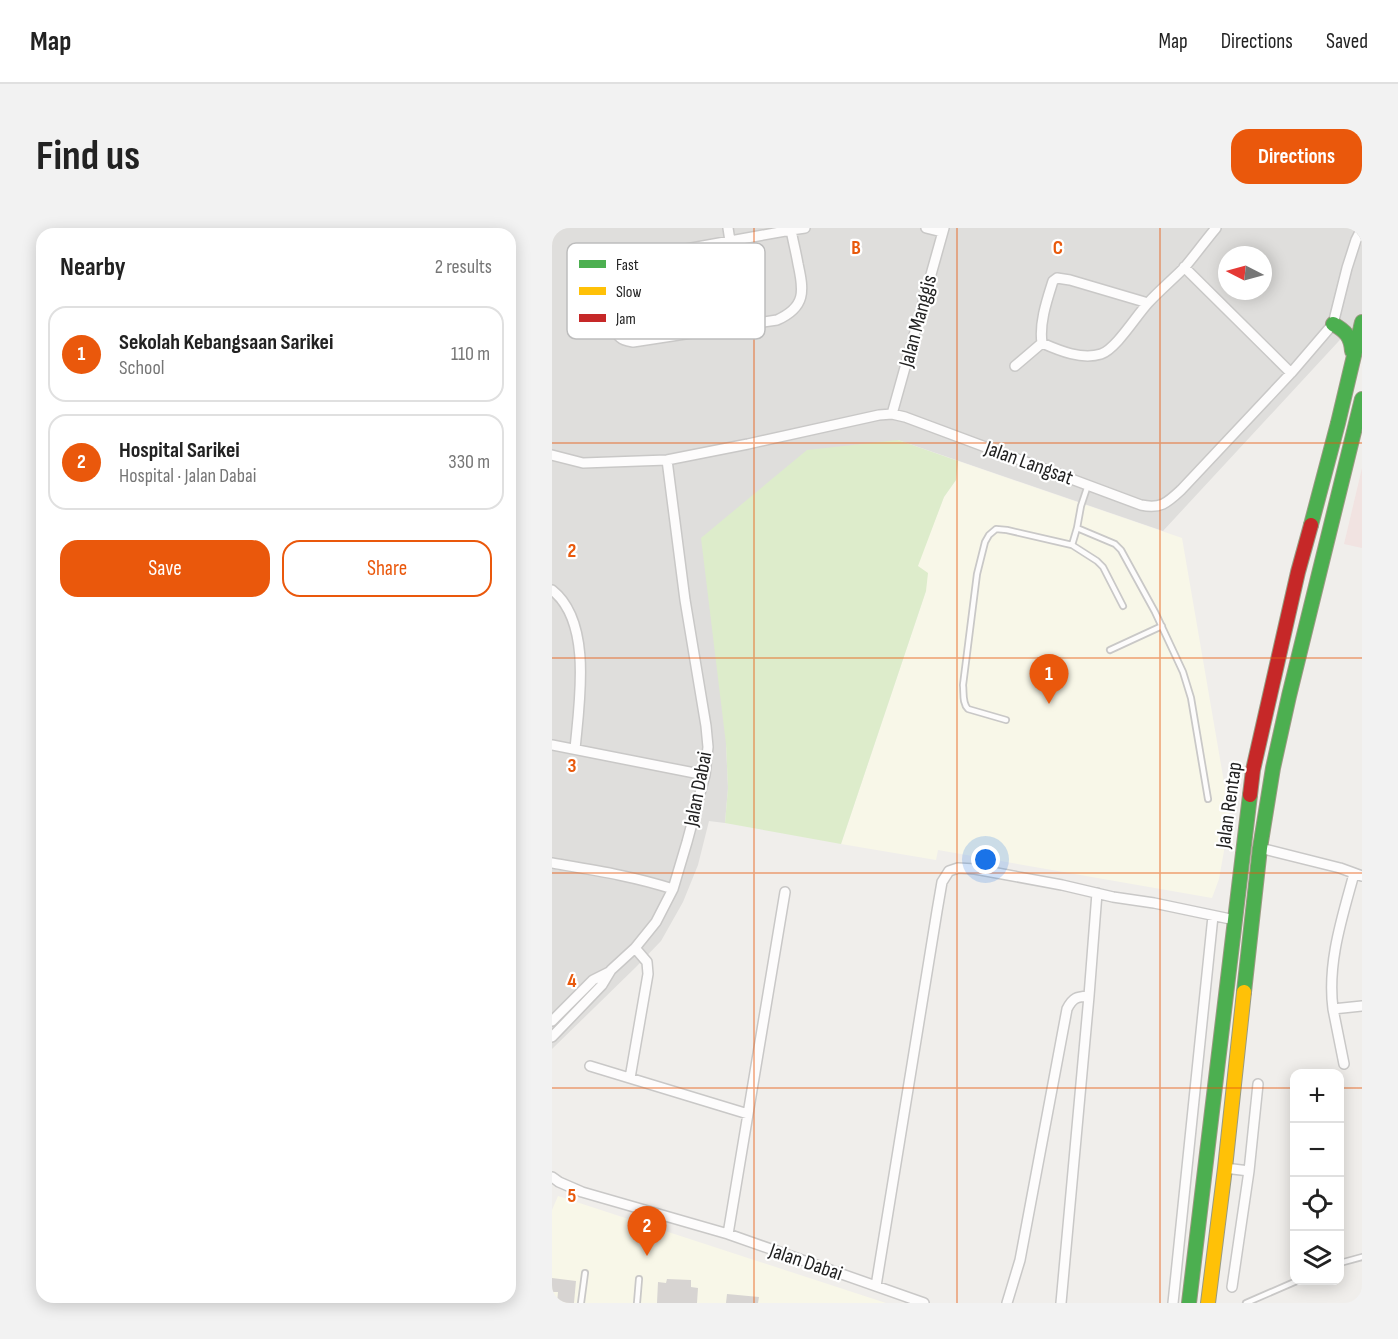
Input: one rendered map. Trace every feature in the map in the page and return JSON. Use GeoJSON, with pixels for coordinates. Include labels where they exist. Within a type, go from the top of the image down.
{"type":"FeatureCollection","features":[{"type":"Feature","properties":{"kind":"main road","name":"Jalan Rentap"},"geometry":{"type":"LineString","coordinates":[[1189,1303],[1253,770],[1298,572],[1362,322]]}},
{"type":"Feature","properties":{"kind":"main road"},"geometry":{"type":"LineString","coordinates":[[1333,324],[1343,329],[1352,340],[1353,359]]}},
{"type":"Feature","properties":{"kind":"main road","name":"Jalan Rentap"},"geometry":{"type":"LineString","coordinates":[[1208,1303],[1260,848],[1273,768],[1289,696],[1359,424],[1362,399]]}},
{"type":"Feature","properties":{"kind":"street"},"geometry":{"type":"LineString","coordinates":[[728,228],[730,241]]}},
{"type":"Feature","properties":{"kind":"street"},"geometry":{"type":"LineString","coordinates":[[719,243],[805,228]]}},
{"type":"Feature","properties":{"kind":"street"},"geometry":{"type":"LineString","coordinates":[[926,228],[943,230]]}},
{"type":"Feature","properties":{"kind":"street"},"geometry":{"type":"LineString","coordinates":[[1042,343],[1075,355],[1099,354],[1107,351],[1148,303],[1184,267],[1216,228]]}},
{"type":"Feature","properties":{"kind":"street","name":"Jalan Langsat"},"geometry":{"type":"LineString","coordinates":[[552,455],[583,462],[668,460],[892,414],[1141,505],[1160,506],[1181,490],[1291,373],[1333,324],[1347,268],[1362,228]]}},
{"type":"Feature","properties":{"kind":"street"},"geometry":{"type":"LineString","coordinates":[[765,322],[788,315],[799,304],[802,294],[791,230]]}},
{"type":"Feature","properties":{"kind":"street","name":"Jalan Manggis"},"geometry":{"type":"LineString","coordinates":[[892,414],[943,230]]}},
{"type":"Feature","properties":{"kind":"street"},"geometry":{"type":"LineString","coordinates":[[1184,267],[1291,373]]}},
{"type":"Feature","properties":{"kind":"street"},"geometry":{"type":"LineString","coordinates":[[1042,343],[1043,319],[1053,281],[1057,278],[1148,303]]}},
{"type":"Feature","properties":{"kind":"street"},"geometry":{"type":"LineString","coordinates":[[622,339],[633,342],[653,339]]}},
{"type":"Feature","properties":{"kind":"street"},"geometry":{"type":"LineString","coordinates":[[1015,366],[1042,343]]}},
{"type":"Feature","properties":{"kind":"street","name":"Jalan Dabai"},"geometry":{"type":"LineString","coordinates":[[552,1037],[602,985],[611,970],[635,948],[656,922],[673,889],[705,775],[708,747],[706,726],[686,600],[668,460]]}},
{"type":"Feature","properties":{"kind":"street"},"geometry":{"type":"LineString","coordinates":[[552,590],[566,605],[574,621],[579,649],[581,676],[574,749]]}},
{"type":"Feature","properties":{"kind":"street"},"geometry":{"type":"LineString","coordinates":[[552,745],[705,775]]}},
{"type":"Feature","properties":{"kind":"street"},"geometry":{"type":"LineString","coordinates":[[1260,848],[1340,868],[1358,875],[1335,946],[1332,971],[1331,994],[1344,1064]]}},
{"type":"Feature","properties":{"kind":"street"},"geometry":{"type":"LineString","coordinates":[[552,863],[643,879],[673,889]]}},
{"type":"Feature","properties":{"kind":"street"},"geometry":{"type":"LineString","coordinates":[[876,1286],[942,882],[949,871],[958,868],[975,869],[1235,920]]}},
{"type":"Feature","properties":{"kind":"street"},"geometry":{"type":"LineString","coordinates":[[728,1234],[785,892]]}},
{"type":"Feature","properties":{"kind":"street"},"geometry":{"type":"LineString","coordinates":[[1061,1303],[1097,893]]}},
{"type":"Feature","properties":{"kind":"street"},"geometry":{"type":"LineString","coordinates":[[1173,1303],[1213,916]]}},
{"type":"Feature","properties":{"kind":"street"},"geometry":{"type":"LineString","coordinates":[[630,1078],[648,974],[647,962],[635,948]]}},
{"type":"Feature","properties":{"kind":"street"},"geometry":{"type":"LineString","coordinates":[[552,1021],[594,980],[611,970]]}},
{"type":"Feature","properties":{"kind":"street"},"geometry":{"type":"LineString","coordinates":[[1007,1303],[1020,1260],[1067,1009],[1075,998],[1089,996]]}},
{"type":"Feature","properties":{"kind":"street"},"geometry":{"type":"LineString","coordinates":[[1333,1009],[1362,1006]]}},
{"type":"Feature","properties":{"kind":"street"},"geometry":{"type":"LineString","coordinates":[[590,1066],[748,1114]]}},
{"type":"Feature","properties":{"kind":"street"},"geometry":{"type":"LineString","coordinates":[[1232,1287],[1249,1171],[1258,1084]]}},
{"type":"Feature","properties":{"kind":"street"},"geometry":{"type":"LineString","coordinates":[[1225,1168],[1249,1171]]}},
{"type":"Feature","properties":{"kind":"street","name":"Jalan Dabai"},"geometry":{"type":"LineString","coordinates":[[552,1177],[582,1192],[728,1234],[924,1303]]}},
{"type":"Feature","properties":{"kind":"lane"},"geometry":{"type":"LineString","coordinates":[[1072,545],[1088,485]]}},
{"type":"Feature","properties":{"kind":"lane"},"geometry":{"type":"LineString","coordinates":[[1077,528],[1115,544],[1121,550],[1162,626],[1183,672],[1191,698],[1208,799]]}},
{"type":"Feature","properties":{"kind":"lane"},"geometry":{"type":"LineString","coordinates":[[1006,720],[968,709],[964,700],[963,685],[977,574],[989,535],[996,530],[1007,530],[1072,545],[1103,567],[1123,606]]}},
{"type":"Feature","properties":{"kind":"lane"},"geometry":{"type":"LineString","coordinates":[[1110,650],[1162,626]]}},
{"type":"Feature","properties":{"kind":"lane"},"geometry":{"type":"LineString","coordinates":[[1344,1262],[1362,1257]]}},
{"type":"Feature","properties":{"kind":"lane"},"geometry":{"type":"LineString","coordinates":[[581,1303],[585,1273]]}},
{"type":"Feature","properties":{"kind":"lane"},"geometry":{"type":"LineString","coordinates":[[637,1303],[639,1278]]}},
{"type":"Feature","properties":{"kind":"lane"},"geometry":{"type":"LineString","coordinates":[[1246,1303],[1290,1285]]}},
{"type":"Feature","properties":{"kind":"shaded area"},"geometry":{"type":"Polygon","coordinates":[[[552,228],[1362,228],[1362,316],[1163,531],[898,440],[726,744],[728,788],[725,823],[709,821],[698,865],[683,902],[661,941],[552,1049],[552,228]]]}},
{"type":"Feature","properties":{"kind":"shaded area"},"geometry":{"type":"Polygon","coordinates":[[[958,461],[1182,538],[1230,817],[1219,879],[1212,898],[938,850],[936,860],[841,844],[926,591],[917,566],[944,497],[956,480],[958,461]]]}},
{"type":"Feature","properties":{"kind":"shaded area"},"geometry":{"type":"Polygon","coordinates":[[[1362,468],[1362,548],[1344,544],[1362,468]]]}},
{"type":"Feature","properties":{"kind":"shaded area"},"geometry":{"type":"Polygon","coordinates":[[[558,1196],[886,1303],[552,1303],[552,1210],[558,1196]]]}},
{"type":"Feature","properties":{"kind":"green space"},"geometry":{"type":"Polygon","coordinates":[[[898,440],[958,461],[956,480],[944,497],[918,566],[928,573],[926,591],[841,844],[725,823],[728,788],[726,744],[701,538],[807,450],[898,440]]]}},
{"type":"Feature","properties":{"kind":"building"},"geometry":{"type":"Polygon","coordinates":[[[552,1278],[576,1281],[574,1303],[557,1303],[558,1292],[552,1292],[552,1278]]]}},
{"type":"Feature","properties":{"kind":"building"},"geometry":{"type":"Polygon","coordinates":[[[667,1279],[691,1280],[691,1287],[698,1288],[697,1303],[657,1303],[658,1282],[666,1283],[667,1279]]]}},
{"type":"Feature","properties":{"kind":"building"},"geometry":{"type":"Polygon","coordinates":[[[727,1294],[759,1297],[758,1303],[726,1303],[727,1294]]]}},
{"type":"Feature","properties":{"kind":"traffic: fast"},"geometry":{"type":"LineString","coordinates":[[1311,525],[1362,322]]}},
{"type":"Feature","properties":{"kind":"traffic: fast"},"geometry":{"type":"LineString","coordinates":[[1333,324],[1347,335],[1352,351]]}},
{"type":"Feature","properties":{"kind":"traffic: fast"},"geometry":{"type":"LineString","coordinates":[[1244,992],[1260,848],[1273,768],[1362,399]]}},
{"type":"Feature","properties":{"kind":"traffic: fast"},"geometry":{"type":"LineString","coordinates":[[1189,1303],[1250,795]]}},
{"type":"Feature","properties":{"kind":"traffic: slow"},"geometry":{"type":"LineString","coordinates":[[1208,1303],[1244,992]]}},
{"type":"Feature","properties":{"kind":"traffic: jam"},"geometry":{"type":"LineString","coordinates":[[1250,795],[1253,770],[1298,572],[1311,525]]}},
{"type":"Feature","properties":{"kind":"place","name":"Sekolah Kebangsaan Sarikei"},"geometry":{"type":"Point","coordinates":[1049,704]}},
{"type":"Feature","properties":{"kind":"place","name":"Hospital Sarikei"},"geometry":{"type":"Point","coordinates":[647,1256]}}]}
